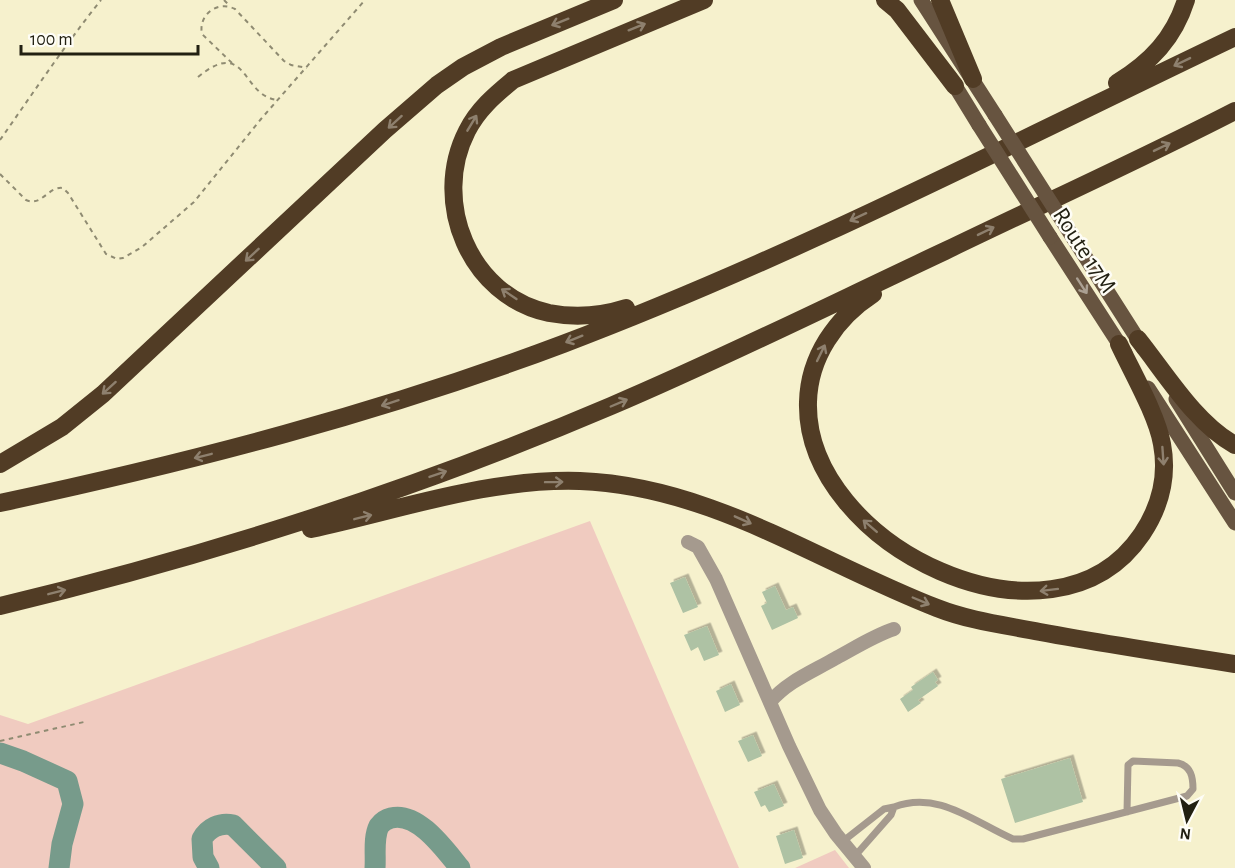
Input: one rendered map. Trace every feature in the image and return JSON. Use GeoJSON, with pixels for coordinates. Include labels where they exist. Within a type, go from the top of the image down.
{"type":"FeatureCollection","features":[{"type":"Feature","properties":{"kind":"highway"},"geometry":{"type":"LineString","coordinates":[[0,464],[62,427],[103,394],[385,130],[437,85],[463,67],[501,47],[614,0]]}},
{"type":"Feature","properties":{"kind":"highway"},"geometry":{"type":"LineString","coordinates":[[704,0],[513,80],[488,102],[467,130],[456,163],[453,198],[461,236],[471,256],[484,273],[510,296],[547,313],[591,316],[613,312],[726,277]]}},
{"type":"Feature","properties":{"kind":"highway"},"geometry":{"type":"LineString","coordinates":[[885,0],[897,10],[955,86]]}},
{"type":"Feature","properties":{"kind":"highway"},"geometry":{"type":"LineString","coordinates":[[940,0],[973,80]]}},
{"type":"Feature","properties":{"kind":"highway"},"geometry":{"type":"LineString","coordinates":[[1045,128],[1134,73],[1149,61],[1163,47],[1173,31],[1186,0]]}},
{"type":"Feature","properties":{"kind":"highway"},"geometry":{"type":"LineString","coordinates":[[0,503],[169,465],[334,421],[563,344],[726,277],[869,212],[1235,37]]}},
{"type":"Feature","properties":{"kind":"highway"},"geometry":{"type":"LineString","coordinates":[[0,606],[183,558],[311,518],[518,444],[699,368],[1235,111]]}},
{"type":"Feature","properties":{"kind":"highway"},"geometry":{"type":"LineString","coordinates":[[933,256],[864,300],[834,330],[822,348],[811,378],[808,413],[809,430],[819,460],[844,499],[896,547],[932,567],[961,579],[986,585],[1031,591],[1050,590],[1072,586],[1108,569],[1136,543],[1155,511],[1161,493],[1164,458],[1158,426],[1119,344]]}},
{"type":"Feature","properties":{"kind":"highway"},"geometry":{"type":"LineString","coordinates":[[1138,339],[1198,415],[1235,445]]}},
{"type":"Feature","properties":{"kind":"highway"},"geometry":{"type":"LineString","coordinates":[[183,558],[484,489],[531,482],[605,483],[657,491],[733,515],[917,600],[958,615],[1118,646],[1235,664]]}},
{"type":"Feature","properties":{"kind":"main road","name":"Route 17M"},"geometry":{"type":"LineString","coordinates":[[901,0],[1050,237],[1235,523]]}},
{"type":"Feature","properties":{"kind":"main road","name":"Route 17M"},"geometry":{"type":"LineString","coordinates":[[921,0],[1235,493]]}},
{"type":"Feature","properties":{"kind":"street"},"geometry":{"type":"LineString","coordinates":[[688,542],[698,548],[716,579],[820,810],[842,842],[864,868]]}},
{"type":"Feature","properties":{"kind":"street"},"geometry":{"type":"LineString","coordinates":[[770,702],[780,690],[799,677],[877,635],[894,629]]}},
{"type":"Feature","properties":{"kind":"lane"},"geometry":{"type":"LineString","coordinates":[[842,842],[884,809],[907,802],[931,802],[951,808],[1013,839],[1023,839],[1127,812],[1187,796],[1193,789],[1189,769],[1178,763],[1133,761],[1128,765],[1127,812]]}},
{"type":"Feature","properties":{"kind":"lane"},"geometry":{"type":"LineString","coordinates":[[854,857],[891,815],[894,807]]}},
{"type":"Feature","properties":{"kind":"path"},"geometry":{"type":"LineString","coordinates":[[0,140],[37,89],[61,50],[101,0]]}},
{"type":"Feature","properties":{"kind":"path"},"geometry":{"type":"LineString","coordinates":[[224,0],[243,16],[284,61],[307,68]]}},
{"type":"Feature","properties":{"kind":"path"},"geometry":{"type":"LineString","coordinates":[[0,174],[30,202],[42,199],[55,188],[63,188],[106,254],[117,259],[123,258],[142,247],[185,210],[365,0]]}},
{"type":"Feature","properties":{"kind":"path"},"geometry":{"type":"LineString","coordinates":[[230,6],[223,4],[214,8],[203,20],[200,27],[202,34],[246,75],[264,96],[278,100]]}},
{"type":"Feature","properties":{"kind":"path"},"geometry":{"type":"LineString","coordinates":[[198,76],[220,63],[232,63]]}},
{"type":"Feature","properties":{"kind":"path"},"geometry":{"type":"LineString","coordinates":[[0,741],[84,722]]}},
{"type":"Feature","properties":{"kind":"shaded area"},"geometry":{"type":"Polygon","coordinates":[[[590,521],[739,868],[0,868],[0,715],[28,724],[590,521]]]}},
{"type":"Feature","properties":{"kind":"shaded area"},"geometry":{"type":"Polygon","coordinates":[[[835,850],[849,868],[795,868],[835,850]]]}},
{"type":"Feature","properties":{"kind":"building"},"geometry":{"type":"Polygon","coordinates":[[[685,577],[698,607],[683,613],[670,583],[685,577]]]}},
{"type":"Feature","properties":{"kind":"building"},"geometry":{"type":"Polygon","coordinates":[[[775,586],[786,610],[793,607],[798,618],[772,630],[761,606],[767,603],[762,592],[775,586]]]}},
{"type":"Feature","properties":{"kind":"building"},"geometry":{"type":"Polygon","coordinates":[[[707,626],[719,655],[704,661],[698,647],[691,651],[684,635],[707,626]]]}},
{"type":"Feature","properties":{"kind":"building"},"geometry":{"type":"Polygon","coordinates":[[[933,672],[938,680],[935,682],[938,686],[918,700],[921,703],[908,712],[900,699],[913,690],[911,687],[933,672]]]}},
{"type":"Feature","properties":{"kind":"building"},"geometry":{"type":"Polygon","coordinates":[[[731,684],[740,705],[725,712],[716,691],[731,684]]]}},
{"type":"Feature","properties":{"kind":"building"},"geometry":{"type":"Polygon","coordinates":[[[753,735],[762,756],[748,762],[738,741],[753,735]]]}},
{"type":"Feature","properties":{"kind":"building"},"geometry":{"type":"Polygon","coordinates":[[[1070,758],[1083,802],[1015,823],[1001,779],[1070,758]]]}},
{"type":"Feature","properties":{"kind":"building"},"geometry":{"type":"Polygon","coordinates":[[[774,784],[784,806],[769,812],[765,805],[761,807],[754,792],[774,784]]]}},
{"type":"Feature","properties":{"kind":"building"},"geometry":{"type":"Polygon","coordinates":[[[794,830],[803,858],[785,864],[776,836],[794,830]]]}},
{"type":"Feature","properties":{"kind":"waterway"},"geometry":{"type":"LineString","coordinates":[[0,753],[67,781],[73,804],[62,844],[59,868]]}},
{"type":"Feature","properties":{"kind":"waterway"},"geometry":{"type":"LineString","coordinates":[[375,868],[375,841],[379,826],[389,818],[401,817],[421,826],[439,842],[460,868]]}},
{"type":"Feature","properties":{"kind":"waterway"},"geometry":{"type":"LineString","coordinates":[[209,868],[203,857],[202,839],[215,827],[224,824],[233,825],[276,868]]}}]}
